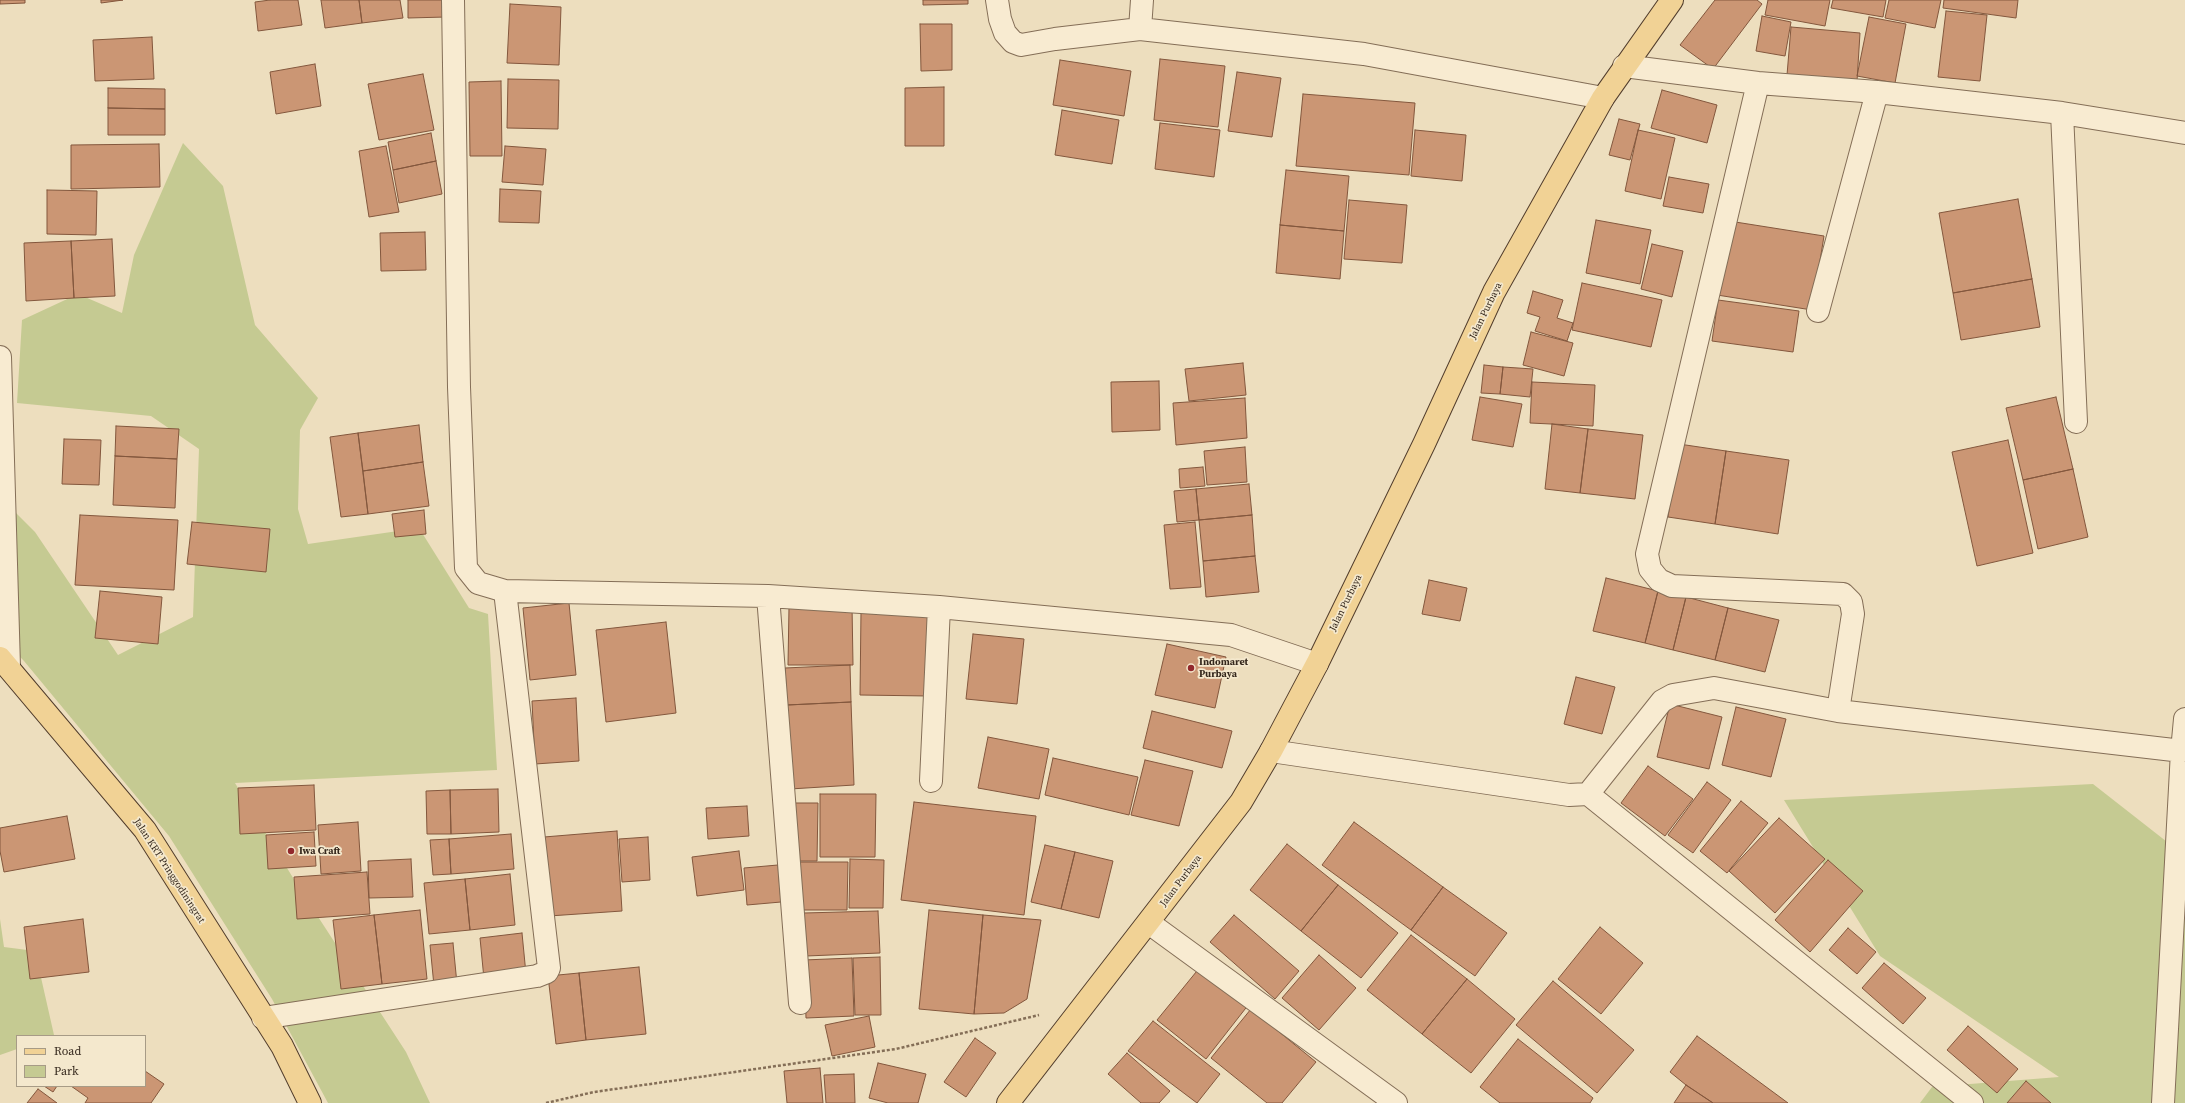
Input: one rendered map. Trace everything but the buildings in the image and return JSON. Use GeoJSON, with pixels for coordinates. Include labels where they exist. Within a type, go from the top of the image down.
{"type":"FeatureCollection","features":[{"type":"Feature","properties":{"kind":"main road","name":"Jalan Purbaya"},"geometry":{"type":"LineString","coordinates":[[1008,1103],[1149,923],[1241,802],[1271,751],[1317,664],[1424,444],[1494,292],[1603,98],[1624,66],[1672,0]]}},
{"type":"Feature","properties":{"kind":"main road","name":"Jalan KRT Pringgodiningrat"},"geometry":{"type":"LineString","coordinates":[[4,662],[145,830],[282,1046],[310,1103]]}},
{"type":"Feature","properties":{"kind":"street"},"geometry":{"type":"LineString","coordinates":[[453,0],[459,387],[466,568],[478,583],[505,591],[768,596],[939,607],[1231,635],[1317,664]]}},
{"type":"Feature","properties":{"kind":"street"},"geometry":{"type":"LineString","coordinates":[[996,0],[1005,33],[1013,42],[1021,45],[1055,39],[1140,29],[1364,54],[1603,98]]}},
{"type":"Feature","properties":{"kind":"street"},"geometry":{"type":"LineString","coordinates":[[1140,29],[1142,0]]}},
{"type":"Feature","properties":{"kind":"street"},"geometry":{"type":"LineString","coordinates":[[1624,66],[1758,83],[1877,92],[2062,113],[2185,133]]}},
{"type":"Feature","properties":{"kind":"street"},"geometry":{"type":"LineString","coordinates":[[1758,83],[1646,554],[1650,569],[1659,580],[1672,586],[1843,594],[1851,602],[1853,614],[1838,711]]}},
{"type":"Feature","properties":{"kind":"street"},"geometry":{"type":"LineString","coordinates":[[1818,311],[1877,92]]}},
{"type":"Feature","properties":{"kind":"street"},"geometry":{"type":"LineString","coordinates":[[2062,113],[2076,422]]}},
{"type":"Feature","properties":{"kind":"street"},"geometry":{"type":"LineString","coordinates":[[0,357],[4,662]]}},
{"type":"Feature","properties":{"kind":"street"},"geometry":{"type":"LineString","coordinates":[[263,1018],[538,976],[547,972],[549,968],[505,591]]}},
{"type":"Feature","properties":{"kind":"street"},"geometry":{"type":"LineString","coordinates":[[768,596],[800,1003]]}},
{"type":"Feature","properties":{"kind":"street"},"geometry":{"type":"LineString","coordinates":[[931,781],[939,607]]}},
{"type":"Feature","properties":{"kind":"street"},"geometry":{"type":"LineString","coordinates":[[1588,794],[1662,701],[1674,694],[1714,688],[1838,711],[2182,751]]}},
{"type":"Feature","properties":{"kind":"street"},"geometry":{"type":"LineString","coordinates":[[2163,1103],[2182,751],[2185,720]]}},
{"type":"Feature","properties":{"kind":"street"},"geometry":{"type":"LineString","coordinates":[[1271,751],[1569,795],[1588,794],[1972,1103]]}},
{"type":"Feature","properties":{"kind":"street"},"geometry":{"type":"LineString","coordinates":[[1149,923],[1396,1103]]}},
{"type":"Feature","properties":{"kind":"path"},"geometry":{"type":"LineString","coordinates":[[546,1103],[594,1092],[896,1049],[1042,1014]]}},
{"type":"Feature","properties":{"kind":"green space"},"geometry":{"type":"Polygon","coordinates":[[[183,143],[223,186],[255,325],[318,398],[300,430],[298,509],[308,544],[419,528],[469,608],[488,614],[497,770],[235,783],[298,886],[406,1052],[430,1103],[328,1103],[272,999],[169,836],[24,661],[0,636],[0,497],[35,532],[118,655],[193,617],[199,449],[151,416],[17,403],[22,320],[78,294],[122,313],[134,255],[183,143]]]}},
{"type":"Feature","properties":{"kind":"green space"},"geometry":{"type":"Polygon","coordinates":[[[2093,784],[2185,856],[2185,1103],[1920,1103],[1932,1087],[2059,1077],[1880,956],[1784,800],[2093,784]]]}},
{"type":"Feature","properties":{"kind":"green space"},"geometry":{"type":"Polygon","coordinates":[[[0,919],[4,947],[35,951],[54,1035],[16,1035],[16,1049],[0,1055],[0,919]]]}},
{"type":"Feature","properties":{"kind":"place","name":"Indomaret Purbaya"},"geometry":{"type":"Point","coordinates":[1191,668]}},
{"type":"Feature","properties":{"kind":"place","name":"Iwa Craft"},"geometry":{"type":"Point","coordinates":[291,851]}}]}
